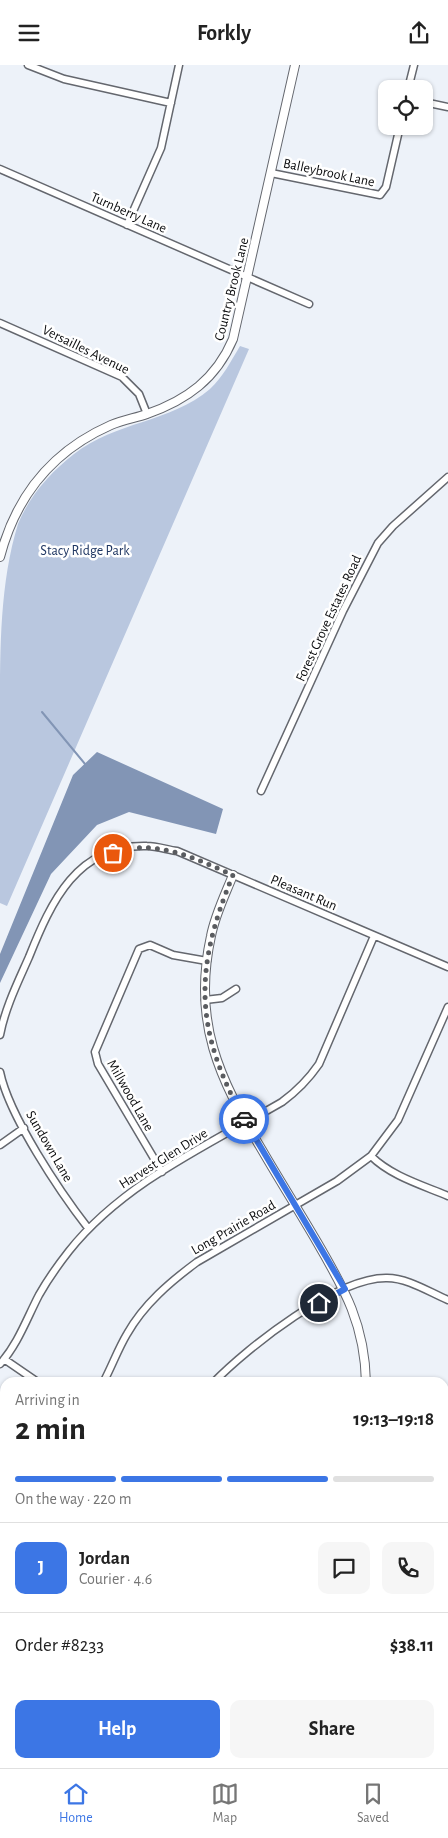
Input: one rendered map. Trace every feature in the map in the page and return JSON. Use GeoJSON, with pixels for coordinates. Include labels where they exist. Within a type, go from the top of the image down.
{"type":"FeatureCollection","features":[{"type":"Feature","properties":{"kind":"street"},"geometry":{"type":"LineString","coordinates":[[28,65],[64,79],[171,103]]}},
{"type":"Feature","properties":{"kind":"street"},"geometry":{"type":"LineString","coordinates":[[127,225],[161,148],[180,65]]}},
{"type":"Feature","properties":{"kind":"street","name":"Country Brook Lane"},"geometry":{"type":"LineString","coordinates":[[0,557],[17,509],[27,493],[51,465],[95,433],[129,418],[146,414],[192,393],[221,364],[233,339],[248,279],[295,65]]}},
{"type":"Feature","properties":{"kind":"street"},"geometry":{"type":"LineString","coordinates":[[410,80],[414,65]]}},
{"type":"Feature","properties":{"kind":"street"},"geometry":{"type":"LineString","coordinates":[[433,104],[448,107]]}},
{"type":"Feature","properties":{"kind":"street","name":"Balleybrook Lane"},"geometry":{"type":"LineString","coordinates":[[271,173],[375,195],[382,193],[386,187],[398,135]]}},
{"type":"Feature","properties":{"kind":"street","name":"Turnberry Lane"},"geometry":{"type":"LineString","coordinates":[[0,169],[248,279],[309,304]]}},
{"type":"Feature","properties":{"kind":"street","name":"Versailles Avenue"},"geometry":{"type":"LineString","coordinates":[[0,323],[122,377],[139,394],[146,414]]}},
{"type":"Feature","properties":{"kind":"street","name":"Forest Grove Estates Road"},"geometry":{"type":"LineString","coordinates":[[261,791],[342,611],[378,543],[393,526],[448,477]]}},
{"type":"Feature","properties":{"kind":"street","name":"Pleasant Run"},"geometry":{"type":"LineString","coordinates":[[0,1035],[8,1008],[40,929],[61,889],[79,870],[102,856],[124,849],[148,846],[177,851],[448,967]]}},
{"type":"Feature","properties":{"kind":"street"},"geometry":{"type":"LineString","coordinates":[[233,875],[215,920],[206,961],[205,1000],[208,1029],[219,1070],[246,1123],[345,1289],[362,1336],[365,1377]]}},
{"type":"Feature","properties":{"kind":"street","name":"Harvest Glen Drive"},"geometry":{"type":"LineString","coordinates":[[2,1362],[53,1271],[88,1228],[129,1193],[296,1092],[310,1077],[374,936]]}},
{"type":"Feature","properties":{"kind":"street","name":"Millwood Lane"},"geometry":{"type":"LineString","coordinates":[[162,1172],[96,1058],[96,1046],[136,953],[142,947],[150,945],[173,955],[206,961]]}},
{"type":"Feature","properties":{"kind":"street"},"geometry":{"type":"LineString","coordinates":[[205,1000],[222,998],[236,989]]}},
{"type":"Feature","properties":{"kind":"street","name":"Long Prairie Road"},"geometry":{"type":"LineString","coordinates":[[106,1377],[127,1334],[152,1299],[170,1283],[197,1262],[337,1181],[371,1155],[398,1120],[448,1007]]}},
{"type":"Feature","properties":{"kind":"street","name":"Sundown Lane"},"geometry":{"type":"LineString","coordinates":[[0,1072],[9,1101],[24,1128],[71,1207],[88,1228]]}},
{"type":"Feature","properties":{"kind":"street"},"geometry":{"type":"LineString","coordinates":[[0,1145],[24,1128]]}},
{"type":"Feature","properties":{"kind":"street"},"geometry":{"type":"LineString","coordinates":[[371,1155],[381,1165],[391,1171],[448,1196]]}},
{"type":"Feature","properties":{"kind":"street"},"geometry":{"type":"LineString","coordinates":[[220,1377],[237,1359],[261,1339],[345,1289],[372,1279],[389,1278],[401,1280],[448,1300]]}},
{"type":"Feature","properties":{"kind":"street"},"geometry":{"type":"LineString","coordinates":[[2,1362],[28,1377]]}},
{"type":"Feature","properties":{"kind":"green space","name":"Stacy Ridge Park"},"geometry":{"type":"Polygon","coordinates":[[[240,346],[249,349],[7,906],[0,903],[1,639],[4,592],[18,524],[29,503],[42,485],[57,468],[74,454],[90,443],[107,435],[178,409],[194,400],[210,389],[219,379],[240,346]]]}},
{"type":"Feature","properties":{"kind":"shaded area"},"geometry":{"type":"Polygon","coordinates":[[[97,752],[223,809],[216,834],[129,812],[97,825],[51,874],[0,983],[0,954],[73,775],[97,752]]]}},
{"type":"Feature","properties":{"kind":"waterway"},"geometry":{"type":"LineString","coordinates":[[42,712],[85,764]]}},
{"type":"Feature","properties":{"kind":"way so far"},"geometry":{"type":"LineString","coordinates":[[113,853],[124,849],[148,846],[177,851],[233,875],[216,915],[211,935],[206,961],[205,1000],[212,1049],[227,1090],[244,1119]]}},
{"type":"Feature","properties":{"kind":"route"},"geometry":{"type":"LineString","coordinates":[[244,1119],[345,1289],[319,1303]]}}]}
